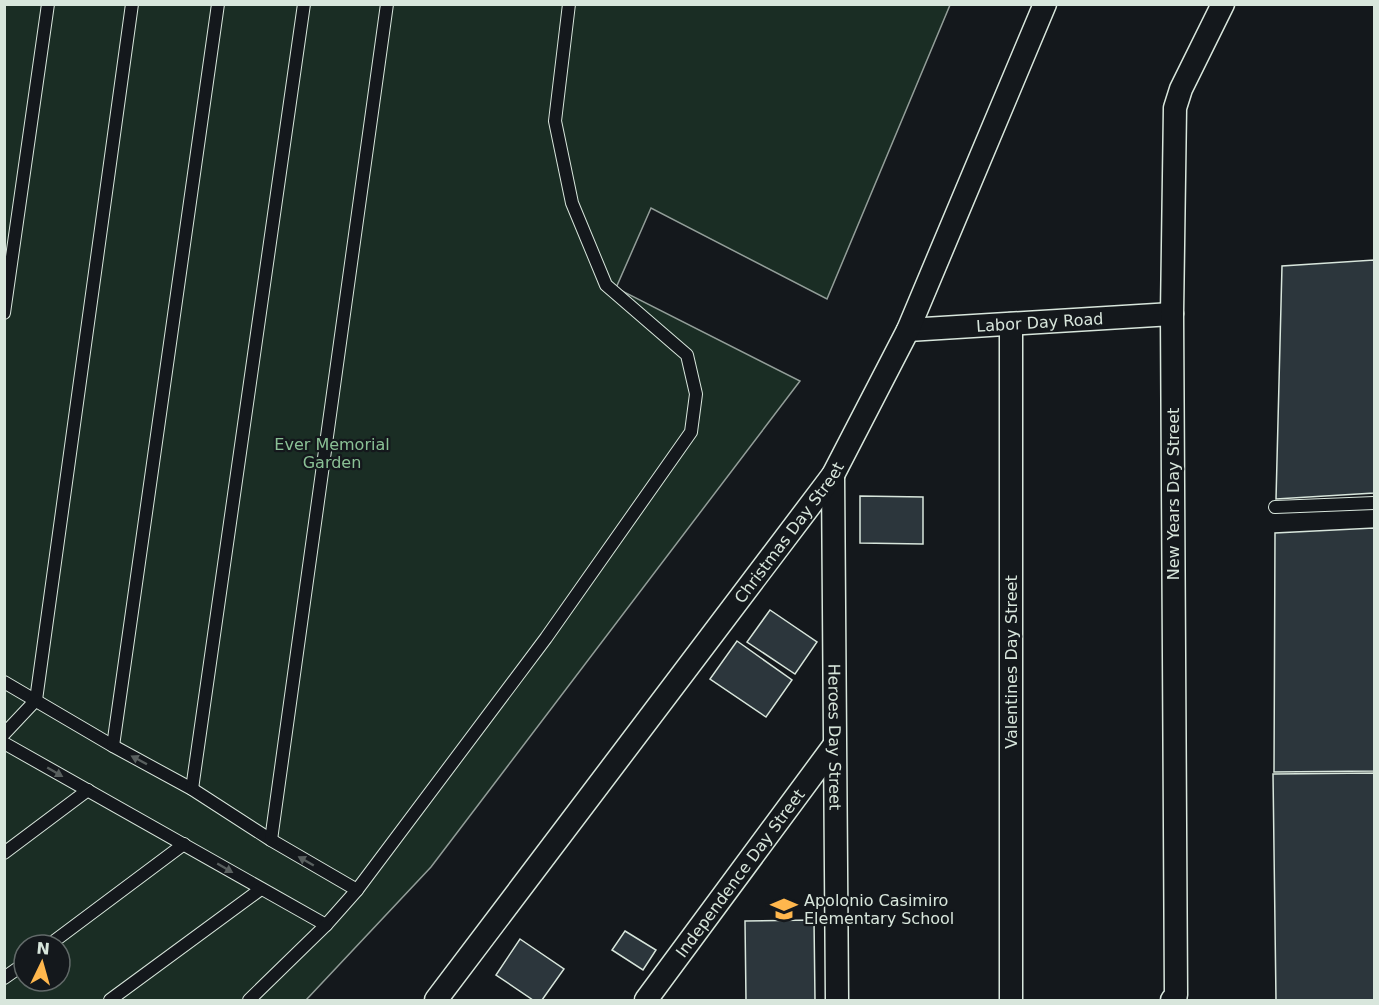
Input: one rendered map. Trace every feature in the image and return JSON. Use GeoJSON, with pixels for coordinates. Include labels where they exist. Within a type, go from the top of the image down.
{"type":"FeatureCollection","features":[{"type":"Feature","properties":{"kind":"street","name":"Christmas Day Street"},"geometry":{"type":"LineString","coordinates":[[436,1000],[833,475],[908,330],[1045,4]]}},
{"type":"Feature","properties":{"kind":"street","name":"New Years Day Street"},"geometry":{"type":"LineString","coordinates":[[1174,998],[1172,314],[1174,108],[1223,4]]}},
{"type":"Feature","properties":{"kind":"street","name":"Labor Day Road"},"geometry":{"type":"LineString","coordinates":[[908,330],[1172,314]]}},
{"type":"Feature","properties":{"kind":"street","name":"Valentines Day Street"},"geometry":{"type":"LineString","coordinates":[[1011,324],[1011,1000]]}},
{"type":"Feature","properties":{"kind":"street","name":"Heroes Day Street"},"geometry":{"type":"LineString","coordinates":[[833,475],[833,747],[837,1000]]}},
{"type":"Feature","properties":{"kind":"street","name":"Independence Day Street"},"geometry":{"type":"LineString","coordinates":[[646,1000],[833,747]]}},
{"type":"Feature","properties":{"kind":"lane"},"geometry":{"type":"LineString","coordinates":[[4,313],[48,4]]}},
{"type":"Feature","properties":{"kind":"lane"},"geometry":{"type":"LineString","coordinates":[[4,734],[36,700],[132,4]]}},
{"type":"Feature","properties":{"kind":"lane"},"geometry":{"type":"LineString","coordinates":[[113,746],[218,4]]}},
{"type":"Feature","properties":{"kind":"lane"},"geometry":{"type":"LineString","coordinates":[[192,789],[304,4]]}},
{"type":"Feature","properties":{"kind":"lane"},"geometry":{"type":"LineString","coordinates":[[271,840],[387,4]]}},
{"type":"Feature","properties":{"kind":"lane"},"geometry":{"type":"LineString","coordinates":[[249,1000],[326,925],[357,890],[546,638],[691,432],[696,394],[687,355],[606,285],[572,203],[555,121],[569,4]]}},
{"type":"Feature","properties":{"kind":"lane"},"geometry":{"type":"LineString","coordinates":[[1275,507],[1374,503]]}},
{"type":"Feature","properties":{"kind":"lane"},"geometry":{"type":"LineString","coordinates":[[4,682],[192,789],[271,840],[357,890]]}},
{"type":"Feature","properties":{"kind":"lane"},"geometry":{"type":"LineString","coordinates":[[4,743],[326,925]]}},
{"type":"Feature","properties":{"kind":"lane"},"geometry":{"type":"LineString","coordinates":[[4,854],[88,790]]}},
{"type":"Feature","properties":{"kind":"lane"},"geometry":{"type":"LineString","coordinates":[[65,933],[184,844]]}},
{"type":"Feature","properties":{"kind":"lane"},"geometry":{"type":"LineString","coordinates":[[110,1000],[261,889]]}},
{"type":"Feature","properties":{"kind":"green space","name":"Ever Memorial Garden"},"geometry":{"type":"Polygon","coordinates":[[[5,5],[950,5],[827,299],[651,208],[616,288],[800,381],[431,867],[306,1000],[5,1000],[5,5]]]}},
{"type":"Feature","properties":{"kind":"building"},"geometry":{"type":"Polygon","coordinates":[[[1374,260],[1374,493],[1276,499],[1282,266],[1374,260]]]}},
{"type":"Feature","properties":{"kind":"building"},"geometry":{"type":"Polygon","coordinates":[[[860,496],[923,497],[923,544],[860,543],[860,496]]]}},
{"type":"Feature","properties":{"kind":"building"},"geometry":{"type":"Polygon","coordinates":[[[1374,528],[1374,771],[1274,772],[1275,533],[1374,528]]]}},
{"type":"Feature","properties":{"kind":"building"},"geometry":{"type":"Polygon","coordinates":[[[770,610],[817,642],[795,674],[747,642],[770,610]]]}},
{"type":"Feature","properties":{"kind":"building"},"geometry":{"type":"Polygon","coordinates":[[[737,641],[792,680],[766,717],[710,679],[737,641]]]}},
{"type":"Feature","properties":{"kind":"building"},"geometry":{"type":"Polygon","coordinates":[[[1374,773],[1374,1000],[1276,1000],[1273,774],[1374,773]]]}},
{"type":"Feature","properties":{"kind":"building"},"geometry":{"type":"Polygon","coordinates":[[[814,920],[815,1000],[746,1000],[745,921],[814,920]]]}},
{"type":"Feature","properties":{"kind":"building"},"geometry":{"type":"Polygon","coordinates":[[[625,931],[656,950],[643,970],[612,950],[625,931]]]}},
{"type":"Feature","properties":{"kind":"building"},"geometry":{"type":"Polygon","coordinates":[[[520,939],[564,969],[542,1000],[533,1000],[496,975],[520,939]]]}},
{"type":"Feature","properties":{"kind":"place","name":"Apolonio Casimiro Elementary School"},"geometry":{"type":"Point","coordinates":[784,909]}}]}
